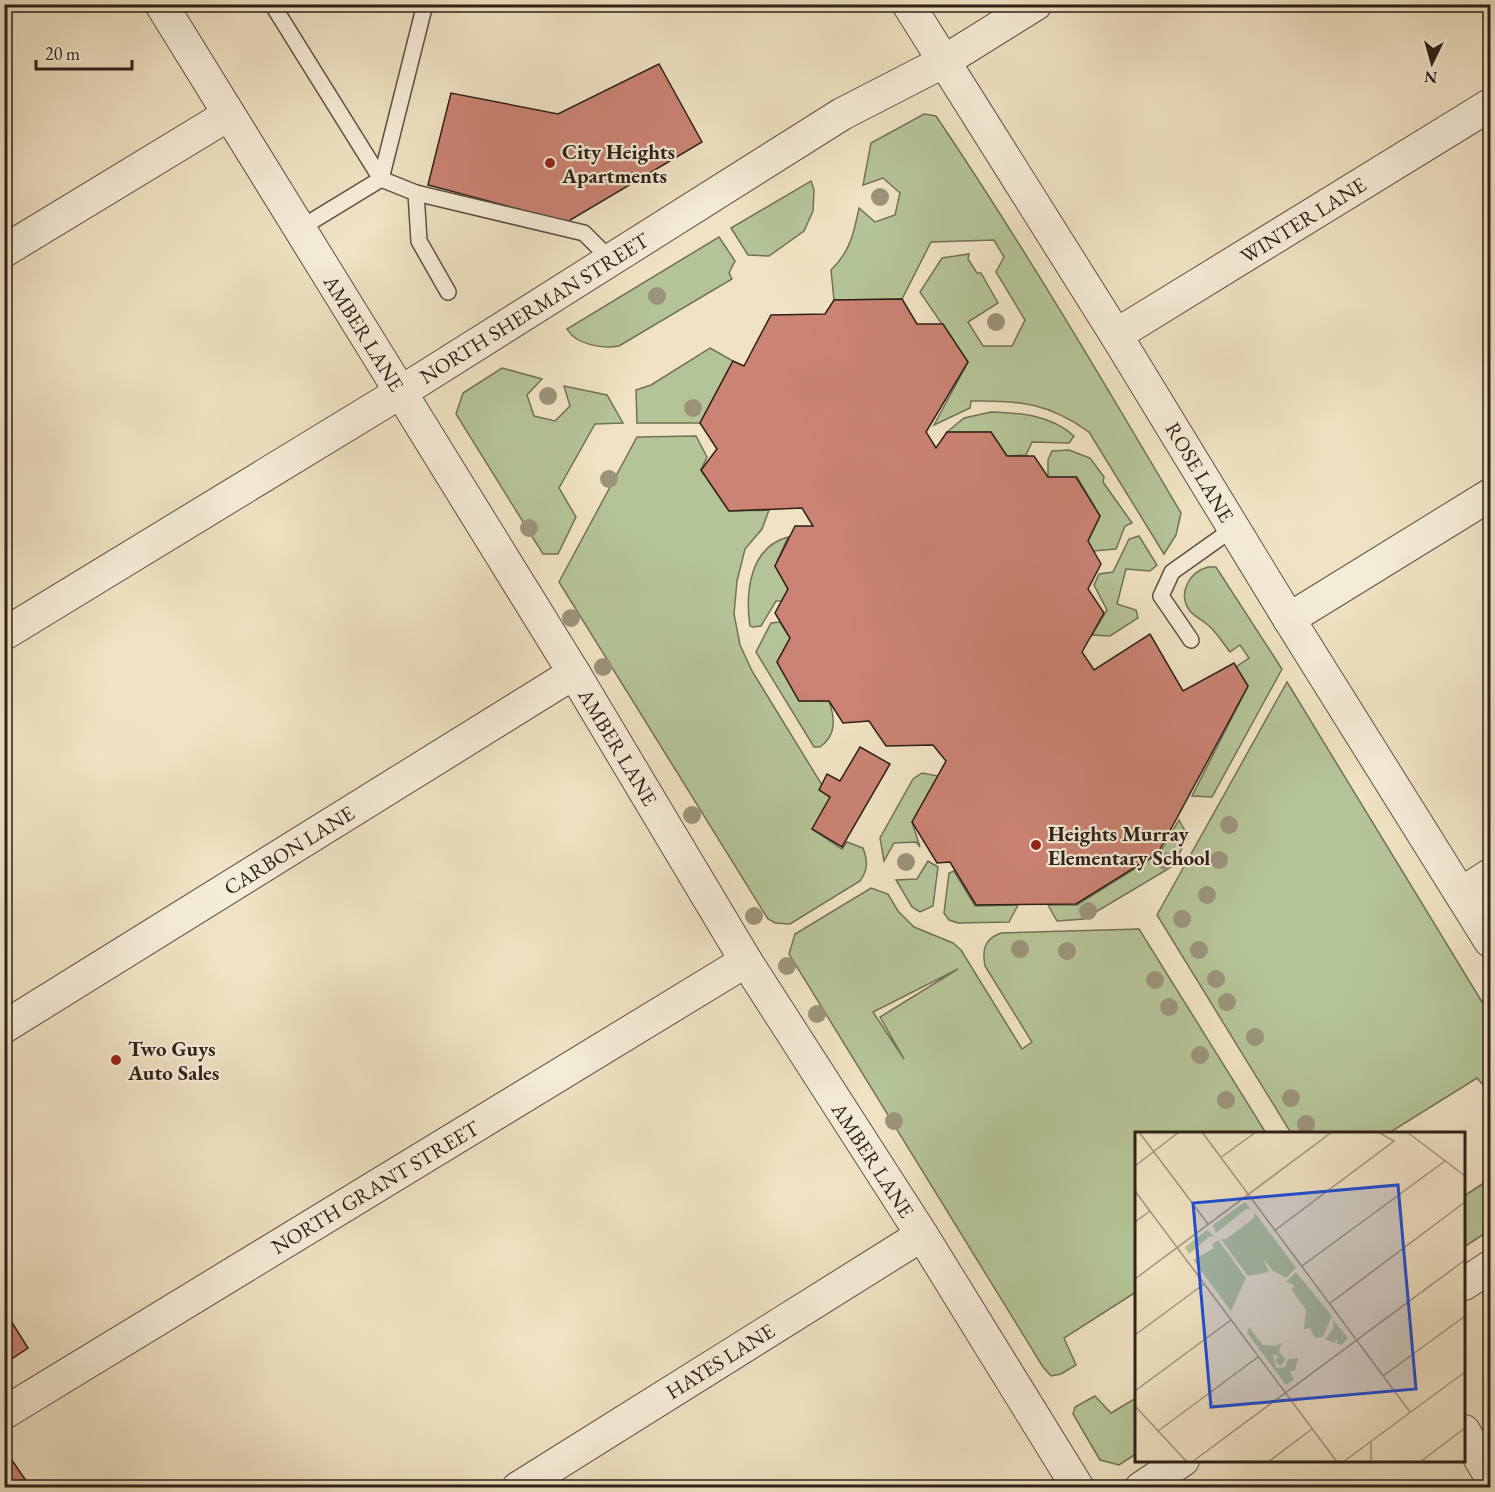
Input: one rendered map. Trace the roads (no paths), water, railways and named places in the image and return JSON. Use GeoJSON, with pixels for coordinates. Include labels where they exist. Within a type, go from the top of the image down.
{"type":"FeatureCollection","features":[{"type":"Feature","properties":{"kind":"street","name":"AMBER LANE"},"geometry":{"type":"LineString","coordinates":[[161,4],[574,673],[746,961],[922,1236],[1078,1488]]}},
{"type":"Feature","properties":{"kind":"street","name":"ROSE LANE"},"geometry":{"type":"LineString","coordinates":[[908,4],[1116,335],[1288,619],[1491,941]]}},
{"type":"Feature","properties":{"kind":"street","name":"NORTH SHERMAN STREET"},"geometry":{"type":"LineString","coordinates":[[4,634],[401,392],[842,114],[944,62],[1036,4]]}},
{"type":"Feature","properties":{"kind":"street","name":"WINTER LANE"},"geometry":{"type":"LineString","coordinates":[[1116,335],[1487,110]]}},
{"type":"Feature","properties":{"kind":"street"},"geometry":{"type":"LineString","coordinates":[[4,251],[228,115]]}},
{"type":"Feature","properties":{"kind":"street"},"geometry":{"type":"LineString","coordinates":[[1288,619],[1491,495]]}},
{"type":"Feature","properties":{"kind":"street","name":"CARBON LANE"},"geometry":{"type":"LineString","coordinates":[[4,1027],[574,673]]}},
{"type":"Feature","properties":{"kind":"street"},"geometry":{"type":"LineString","coordinates":[[1462,893],[1491,875]]}},
{"type":"Feature","properties":{"kind":"street","name":"NORTH GRANT STREET"},"geometry":{"type":"LineString","coordinates":[[4,1413],[746,961]]}},
{"type":"Feature","properties":{"kind":"street","name":"HAYES LANE"},"geometry":{"type":"LineString","coordinates":[[518,1488],[922,1236]]}},
{"type":"Feature","properties":{"kind":"street"},"geometry":{"type":"LineString","coordinates":[[1465,1283],[1491,1267]]}},
{"type":"Feature","properties":{"kind":"street"},"geometry":{"type":"LineString","coordinates":[[1465,1433],[1491,1476]]}},
{"type":"Feature","properties":{"kind":"street"},"geometry":{"type":"LineString","coordinates":[[1141,1488],[1182,1462]]}},
{"type":"Feature","properties":{"kind":"lane"},"geometry":{"type":"LineString","coordinates":[[272,4],[381,179],[416,193],[584,233],[611,260]]}},
{"type":"Feature","properties":{"kind":"lane"},"geometry":{"type":"LineString","coordinates":[[299,229],[381,179],[425,4]]}},
{"type":"Feature","properties":{"kind":"lane"},"geometry":{"type":"LineString","coordinates":[[416,193],[419,241],[448,292]]}},
{"type":"Feature","properties":{"kind":"lane"},"geometry":{"type":"LineString","coordinates":[[1191,640],[1161,596],[1172,572],[1234,528]]}},
{"type":"Feature","properties":{"kind":"place","name":"City Heights Apartments"},"geometry":{"type":"Point","coordinates":[550,163]}},
{"type":"Feature","properties":{"kind":"place","name":"Heights Murray Elementary School"},"geometry":{"type":"Point","coordinates":[1036,845]}},
{"type":"Feature","properties":{"kind":"place","name":"Two Guys Auto Sales"},"geometry":{"type":"Point","coordinates":[116,1060]}}]}
